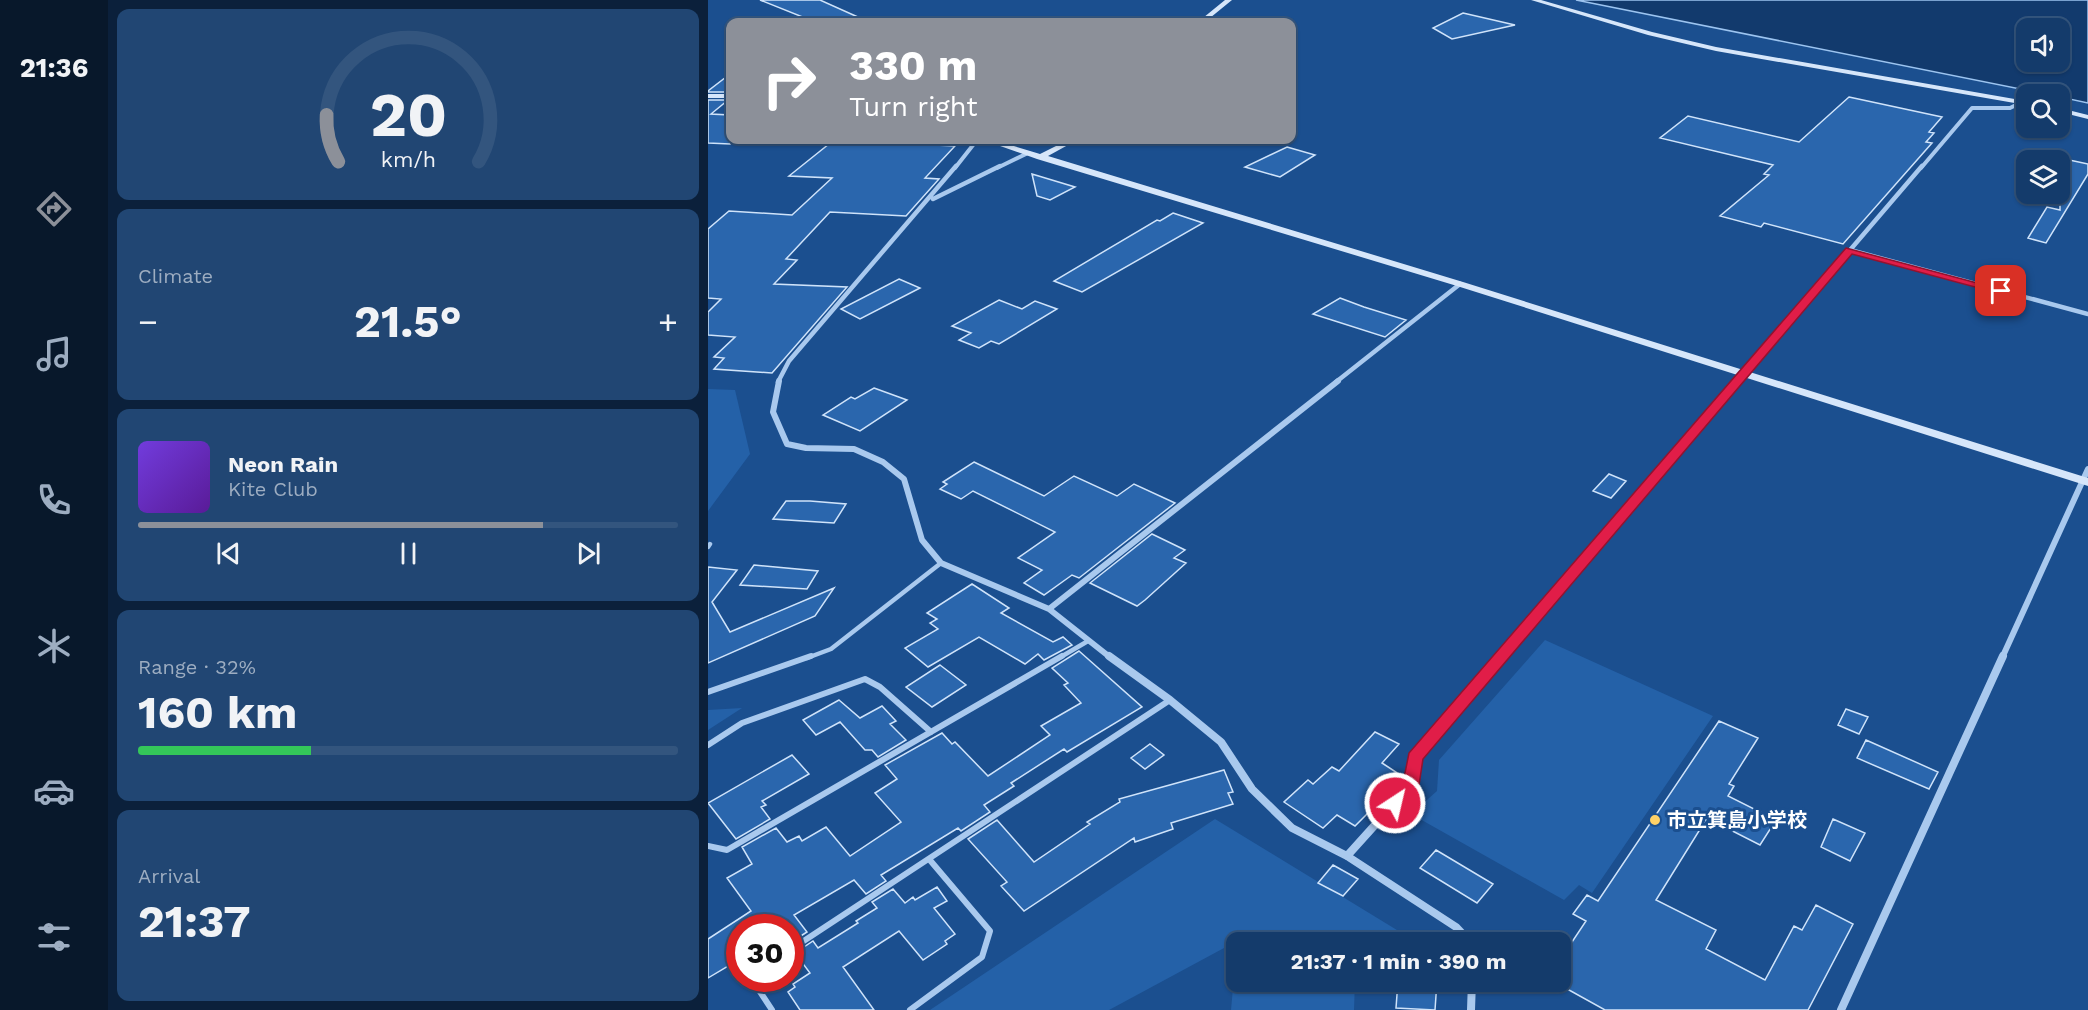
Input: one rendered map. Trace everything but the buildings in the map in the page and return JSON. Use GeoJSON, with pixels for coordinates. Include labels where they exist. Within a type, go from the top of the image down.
{"type":"FeatureCollection","features":[{"type":"Feature","properties":{"kind":"street"},"geometry":{"type":"LineString","coordinates":[[1206,18],[1229,0]]}},
{"type":"Feature","properties":{"kind":"street"},"geometry":{"type":"LineString","coordinates":[[1534,0],[1650,34],[1716,50],[2016,101]]}},
{"type":"Feature","properties":{"kind":"street"},"geometry":{"type":"LineString","coordinates":[[708,96],[726,96]]}},
{"type":"Feature","properties":{"kind":"street"},"geometry":{"type":"LineString","coordinates":[[1347,856],[1411,785],[1415,757],[1972,108],[2005,110],[2016,108]]}},
{"type":"Feature","properties":{"kind":"street"},"geometry":{"type":"LineString","coordinates":[[2070,112],[2088,117]]}},
{"type":"Feature","properties":{"kind":"street"},"geometry":{"type":"LineString","coordinates":[[973,144],[930,200],[789,361],[778,380],[771,402],[774,426],[787,444],[806,448],[855,449],[883,462],[904,479],[922,540],[941,563],[1049,609],[1088,641],[1170,700],[1221,742],[1252,789],[1292,828],[1347,856],[1461,932]]}},
{"type":"Feature","properties":{"kind":"street"},"geometry":{"type":"LineString","coordinates":[[1000,144],[1460,284],[2086,481]]}},
{"type":"Feature","properties":{"kind":"street"},"geometry":{"type":"LineString","coordinates":[[1040,157],[1065,144]]}},
{"type":"Feature","properties":{"kind":"street"},"geometry":{"type":"LineString","coordinates":[[930,200],[1028,153]]}},
{"type":"Feature","properties":{"kind":"street"},"geometry":{"type":"LineString","coordinates":[[1850,250],[2088,314]]}},
{"type":"Feature","properties":{"kind":"street"},"geometry":{"type":"LineString","coordinates":[[1049,609],[1460,284]]}},
{"type":"Feature","properties":{"kind":"street"},"geometry":{"type":"LineString","coordinates":[[1841,1010],[2086,481],[2088,469]]}},
{"type":"Feature","properties":{"kind":"street"},"geometry":{"type":"LineString","coordinates":[[1471,1010],[1472,992]]}},
{"type":"Feature","properties":{"kind":"lane"},"geometry":{"type":"LineString","coordinates":[[708,692],[831,649],[941,563]]}},
{"type":"Feature","properties":{"kind":"lane"},"geometry":{"type":"LineString","coordinates":[[708,846],[727,850],[1088,641]]}},
{"type":"Feature","properties":{"kind":"lane"},"geometry":{"type":"LineString","coordinates":[[708,745],[742,723],[865,679],[880,687],[931,732]]}},
{"type":"Feature","properties":{"kind":"lane"},"geometry":{"type":"LineString","coordinates":[[804,941],[1170,700]]}},
{"type":"Feature","properties":{"kind":"lane"},"geometry":{"type":"LineString","coordinates":[[910,1010],[982,957],[990,931],[928,859]]}},
{"type":"Feature","properties":{"kind":"lane"},"geometry":{"type":"LineString","coordinates":[[760,992],[772,1010]]}},
{"type":"Feature","properties":{"kind":"shaded area"},"geometry":{"type":"Polygon","coordinates":[[[1576,0],[2088,0],[2088,103],[2070,99],[2070,84],[2016,84],[2016,88],[1576,0]]]}},
{"type":"Feature","properties":{"kind":"shaded area"},"geometry":{"type":"Polygon","coordinates":[[[708,389],[735,390],[750,454],[708,511],[708,389]]]}},
{"type":"Feature","properties":{"kind":"shaded area"},"geometry":{"type":"Polygon","coordinates":[[[1545,640],[1713,716],[1592,893],[1579,885],[1564,900],[1411,814],[1437,791],[1439,760],[1545,640]]]}},
{"type":"Feature","properties":{"kind":"shaded area"},"geometry":{"type":"Polygon","coordinates":[[[742,708],[708,730],[708,710],[742,708]]]}},
{"type":"Feature","properties":{"kind":"shaded area"},"geometry":{"type":"Polygon","coordinates":[[[1215,819],[1400,932],[1226,932],[1226,947],[1109,1010],[930,1010],[1215,819]]]}},
{"type":"Feature","properties":{"kind":"shaded area"},"geometry":{"type":"Polygon","coordinates":[[[1233,992],[1355,992],[1354,1010],[1231,1010],[1233,992]]]}},
{"type":"Feature","properties":{"kind":"place","name":"市立箕島小学校"},"geometry":{"type":"Point","coordinates":[1655,820]}},
{"type":"Feature","properties":{"kind":"route"},"geometry":{"type":"LineString","coordinates":[[1395,803],[1411,785],[1415,757],[1850,250],[2001,291]]}}]}
